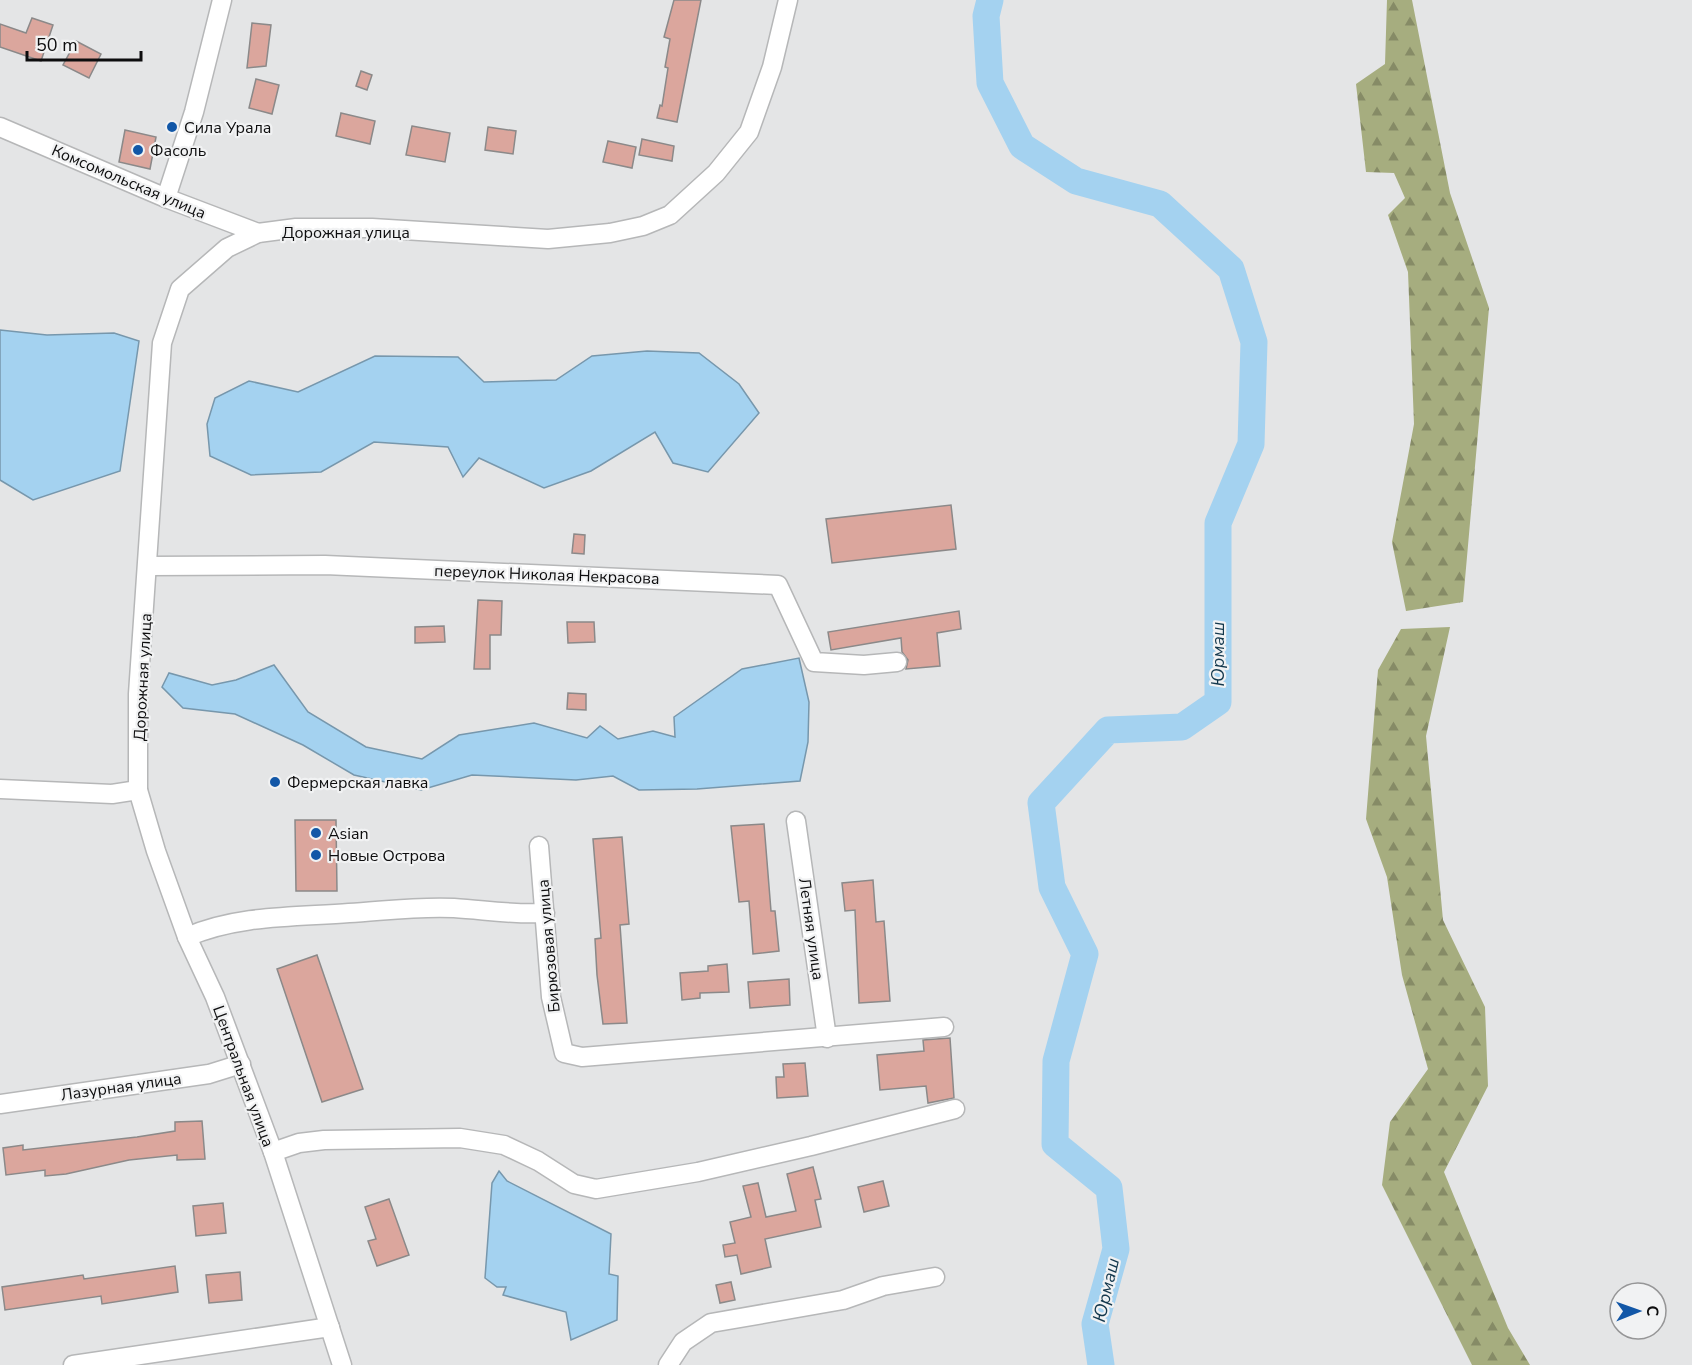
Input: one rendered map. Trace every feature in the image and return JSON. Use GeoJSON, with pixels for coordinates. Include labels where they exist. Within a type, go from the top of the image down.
{"type":"FeatureCollection","features":[{"type":"Feature","properties":{"kind":"street"},"geometry":{"type":"LineString","coordinates":[[166,198],[194,112],[222,0]]}},
{"type":"Feature","properties":{"kind":"street","name":"Дорожная улица"},"geometry":{"type":"LineString","coordinates":[[138,790],[138,694],[162,343],[180,289],[227,248],[258,233],[296,228],[372,228],[548,239],[610,233],[643,226],[670,215],[716,173],[748,132],[772,67],[788,0]]}},
{"type":"Feature","properties":{"kind":"street","name":"Комсомольская улица"},"geometry":{"type":"LineString","coordinates":[[0,127],[166,198],[258,233]]}},
{"type":"Feature","properties":{"kind":"street","name":"переулок Николая Некрасова"},"geometry":{"type":"LineString","coordinates":[[148,566],[325,565],[778,585],[814,662],[864,665],[897,662]]}},
{"type":"Feature","properties":{"kind":"street"},"geometry":{"type":"LineString","coordinates":[[0,789],[112,794],[138,790]]}},
{"type":"Feature","properties":{"kind":"street","name":"Центральная улица"},"geometry":{"type":"LineString","coordinates":[[138,790],[156,851],[187,937],[215,997],[273,1152],[342,1365]]}},
{"type":"Feature","properties":{"kind":"street","name":"Летняя улица"},"geometry":{"type":"LineString","coordinates":[[796,821],[827,1038]]}},
{"type":"Feature","properties":{"kind":"street","name":"Бирюзовая улица"},"geometry":{"type":"LineString","coordinates":[[539,846],[551,997],[564,1053],[582,1057],[827,1038]]}},
{"type":"Feature","properties":{"kind":"street"},"geometry":{"type":"LineString","coordinates":[[187,937],[205,929],[255,920],[451,908],[513,915],[544,913]]}},
{"type":"Feature","properties":{"kind":"street"},"geometry":{"type":"LineString","coordinates":[[827,1038],[944,1027]]}},
{"type":"Feature","properties":{"kind":"street","name":"Лазурная улица"},"geometry":{"type":"LineString","coordinates":[[0,1104],[209,1074],[241,1064]]}},
{"type":"Feature","properties":{"kind":"street"},"geometry":{"type":"LineString","coordinates":[[273,1152],[299,1143],[324,1140],[460,1138],[504,1145],[538,1161],[574,1184],[596,1189],[698,1172],[811,1146],[955,1108]]}},
{"type":"Feature","properties":{"kind":"street"},"geometry":{"type":"LineString","coordinates":[[668,1365],[683,1342],[711,1323],[843,1300],[883,1286],[935,1277]]}},
{"type":"Feature","properties":{"kind":"street"},"geometry":{"type":"LineString","coordinates":[[73,1365],[330,1327]]}},
{"type":"Feature","properties":{"kind":"green space"},"geometry":{"type":"Polygon","coordinates":[[[1387,0],[1412,0],[1450,193],[1489,308],[1463,602],[1406,611],[1392,542],[1414,424],[1408,272],[1388,215],[1405,198],[1394,173],[1366,172],[1356,84],[1385,64],[1387,0]]]}},
{"type":"Feature","properties":{"kind":"green space"},"geometry":{"type":"Polygon","coordinates":[[[1450,627],[1426,736],[1443,920],[1485,1007],[1488,1086],[1444,1172],[1508,1328],[1530,1365],[1472,1365],[1382,1185],[1390,1122],[1428,1069],[1402,975],[1387,877],[1366,819],[1378,670],[1401,629],[1450,627]]]}},
{"type":"Feature","properties":{"kind":"water"},"geometry":{"type":"Polygon","coordinates":[[[0,330],[47,335],[114,333],[139,341],[120,471],[33,500],[0,480],[0,330]]]}},
{"type":"Feature","properties":{"kind":"water"},"geometry":{"type":"Polygon","coordinates":[[[647,351],[699,353],[739,384],[759,413],[708,472],[673,463],[655,432],[591,471],[544,488],[479,458],[463,477],[448,447],[374,442],[321,472],[251,475],[210,456],[207,424],[215,398],[249,381],[298,392],[375,356],[458,357],[484,382],[556,380],[592,356],[647,351]]]}},
{"type":"Feature","properties":{"kind":"water"},"geometry":{"type":"Polygon","coordinates":[[[799,658],[809,702],[808,742],[800,781],[697,789],[639,790],[613,776],[576,780],[472,775],[421,790],[354,775],[303,745],[235,714],[183,708],[162,687],[169,673],[212,685],[236,680],[274,665],[308,712],[366,747],[422,759],[459,735],[534,723],[587,738],[600,726],[618,739],[653,731],[675,737],[674,717],[742,669],[799,658]]]}},
{"type":"Feature","properties":{"kind":"water"},"geometry":{"type":"Polygon","coordinates":[[[499,1171],[507,1181],[611,1234],[609,1274],[618,1276],[617,1320],[571,1340],[566,1312],[503,1295],[506,1287],[497,1287],[485,1278],[492,1183],[499,1171]]]}},
{"type":"Feature","properties":{"kind":"building"},"geometry":{"type":"Polygon","coordinates":[[[674,0],[701,0],[677,122],[657,118],[660,105],[662,106],[668,68],[665,67],[670,39],[664,37],[674,0]]]}},
{"type":"Feature","properties":{"kind":"building"},"geometry":{"type":"Polygon","coordinates":[[[32,18],[53,25],[41,61],[0,47],[0,24],[26,33],[32,18]]]}},
{"type":"Feature","properties":{"kind":"building"},"geometry":{"type":"Polygon","coordinates":[[[252,23],[271,25],[266,66],[247,68],[252,23]]]}},
{"type":"Feature","properties":{"kind":"building"},"geometry":{"type":"Polygon","coordinates":[[[76,41],[101,54],[89,78],[63,65],[76,41]]]}},
{"type":"Feature","properties":{"kind":"building"},"geometry":{"type":"Polygon","coordinates":[[[361,71],[372,75],[367,90],[356,86],[361,71]]]}},
{"type":"Feature","properties":{"kind":"building"},"geometry":{"type":"Polygon","coordinates":[[[256,79],[279,85],[272,114],[249,108],[256,79]]]}},
{"type":"Feature","properties":{"kind":"building"},"geometry":{"type":"Polygon","coordinates":[[[341,113],[375,121],[370,144],[336,136],[341,113]]]}},
{"type":"Feature","properties":{"kind":"building"},"geometry":{"type":"Polygon","coordinates":[[[412,126],[450,133],[445,162],[406,155],[412,126]]]}},
{"type":"Feature","properties":{"kind":"building"},"geometry":{"type":"Polygon","coordinates":[[[488,127],[516,131],[513,154],[485,150],[488,127]]]}},
{"type":"Feature","properties":{"kind":"building","name":"Фасоль"},"geometry":{"type":"Polygon","coordinates":[[[125,130],[156,137],[150,169],[119,162],[125,130]]]}},
{"type":"Feature","properties":{"kind":"building"},"geometry":{"type":"Polygon","coordinates":[[[642,139],[674,146],[672,161],[639,155],[642,139]]]}},
{"type":"Feature","properties":{"kind":"building"},"geometry":{"type":"Polygon","coordinates":[[[608,141],[636,147],[632,168],[603,162],[608,141]]]}},
{"type":"Feature","properties":{"kind":"building"},"geometry":{"type":"Polygon","coordinates":[[[951,505],[956,549],[832,563],[826,519],[951,505]]]}},
{"type":"Feature","properties":{"kind":"building"},"geometry":{"type":"Polygon","coordinates":[[[574,534],[585,535],[584,554],[572,553],[574,534]]]}},
{"type":"Feature","properties":{"kind":"building"},"geometry":{"type":"Polygon","coordinates":[[[478,600],[502,601],[501,635],[490,635],[490,669],[474,669],[478,600]]]}},
{"type":"Feature","properties":{"kind":"building"},"geometry":{"type":"Polygon","coordinates":[[[959,611],[961,629],[937,633],[940,666],[906,669],[908,660],[902,652],[901,638],[831,650],[828,632],[959,611]]]}},
{"type":"Feature","properties":{"kind":"building"},"geometry":{"type":"Polygon","coordinates":[[[567,622],[594,622],[595,642],[568,643],[567,622]]]}},
{"type":"Feature","properties":{"kind":"building"},"geometry":{"type":"Polygon","coordinates":[[[444,626],[445,642],[415,643],[415,627],[444,626]]]}},
{"type":"Feature","properties":{"kind":"building"},"geometry":{"type":"Polygon","coordinates":[[[568,693],[586,694],[586,710],[567,709],[568,693]]]}},
{"type":"Feature","properties":{"kind":"building","name":"Новые Острова"},"geometry":{"type":"Polygon","coordinates":[[[295,820],[336,820],[337,891],[296,891],[295,820]]]}},
{"type":"Feature","properties":{"kind":"building"},"geometry":{"type":"Polygon","coordinates":[[[764,824],[771,911],[775,911],[779,951],[753,954],[749,901],[739,902],[731,826],[764,824]]]}},
{"type":"Feature","properties":{"kind":"building"},"geometry":{"type":"Polygon","coordinates":[[[622,837],[629,924],[620,925],[627,1023],[603,1024],[595,939],[601,938],[593,839],[622,837]]]}},
{"type":"Feature","properties":{"kind":"building"},"geometry":{"type":"Polygon","coordinates":[[[873,880],[876,922],[884,921],[890,1001],[859,1003],[855,910],[845,911],[842,883],[873,880]]]}},
{"type":"Feature","properties":{"kind":"building"},"geometry":{"type":"Polygon","coordinates":[[[317,955],[363,1089],[322,1102],[277,969],[317,955]]]}},
{"type":"Feature","properties":{"kind":"building"},"geometry":{"type":"Polygon","coordinates":[[[727,964],[729,992],[700,993],[700,998],[682,1000],[680,973],[708,971],[708,966],[727,964]]]}},
{"type":"Feature","properties":{"kind":"building"},"geometry":{"type":"Polygon","coordinates":[[[789,979],[790,1005],[750,1008],[748,982],[789,979]]]}},
{"type":"Feature","properties":{"kind":"building"},"geometry":{"type":"Polygon","coordinates":[[[950,1038],[954,1098],[928,1103],[926,1086],[880,1090],[877,1055],[924,1051],[923,1040],[950,1038]]]}},
{"type":"Feature","properties":{"kind":"building"},"geometry":{"type":"Polygon","coordinates":[[[805,1063],[808,1096],[777,1098],[776,1077],[784,1077],[783,1064],[805,1063]]]}},
{"type":"Feature","properties":{"kind":"building"},"geometry":{"type":"Polygon","coordinates":[[[202,1121],[205,1159],[177,1160],[177,1155],[129,1160],[66,1174],[45,1176],[45,1170],[6,1175],[3,1148],[23,1145],[23,1150],[137,1137],[175,1131],[175,1122],[202,1121]]]}},
{"type":"Feature","properties":{"kind":"building"},"geometry":{"type":"Polygon","coordinates":[[[813,1167],[821,1199],[815,1200],[821,1227],[765,1239],[771,1267],[741,1274],[737,1255],[725,1257],[723,1245],[735,1243],[730,1222],[751,1217],[743,1186],[758,1183],[766,1217],[796,1211],[787,1174],[813,1167]]]}},
{"type":"Feature","properties":{"kind":"building"},"geometry":{"type":"Polygon","coordinates":[[[883,1181],[889,1206],[864,1212],[858,1187],[883,1181]]]}},
{"type":"Feature","properties":{"kind":"building"},"geometry":{"type":"Polygon","coordinates":[[[389,1199],[409,1255],[377,1266],[368,1241],[376,1239],[365,1207],[389,1199]]]}},
{"type":"Feature","properties":{"kind":"building"},"geometry":{"type":"Polygon","coordinates":[[[223,1203],[226,1233],[196,1236],[193,1206],[223,1203]]]}},
{"type":"Feature","properties":{"kind":"building"},"geometry":{"type":"Polygon","coordinates":[[[175,1266],[178,1292],[102,1304],[101,1296],[5,1310],[2,1287],[83,1275],[84,1279],[175,1266]]]}},
{"type":"Feature","properties":{"kind":"building"},"geometry":{"type":"Polygon","coordinates":[[[240,1272],[242,1300],[209,1303],[206,1275],[240,1272]]]}},
{"type":"Feature","properties":{"kind":"building"},"geometry":{"type":"Polygon","coordinates":[[[731,1282],[735,1300],[720,1303],[716,1285],[731,1282]]]}},
{"type":"Feature","properties":{"kind":"waterway","name":"Юрмаш"},"geometry":{"type":"LineString","coordinates":[[990,0],[986,16],[990,83],[1022,146],[1076,181],[1160,204],[1231,269],[1254,342],[1251,444],[1218,523],[1218,702],[1182,727],[1108,730],[1041,803],[1052,887],[1085,954],[1056,1061],[1055,1144],[1109,1188],[1116,1249],[1095,1324],[1101,1365]]}},
{"type":"Feature","properties":{"kind":"place","name":"Сила Урала"},"geometry":{"type":"Point","coordinates":[172,127]}},
{"type":"Feature","properties":{"kind":"place","name":"Фасоль"},"geometry":{"type":"Point","coordinates":[138,150]}},
{"type":"Feature","properties":{"kind":"place","name":"Фермерская лавка"},"geometry":{"type":"Point","coordinates":[275,782]}},
{"type":"Feature","properties":{"kind":"place","name":"Asian"},"geometry":{"type":"Point","coordinates":[316,833]}},
{"type":"Feature","properties":{"kind":"place","name":"Новые Острова"},"geometry":{"type":"Point","coordinates":[316,855]}}]}
